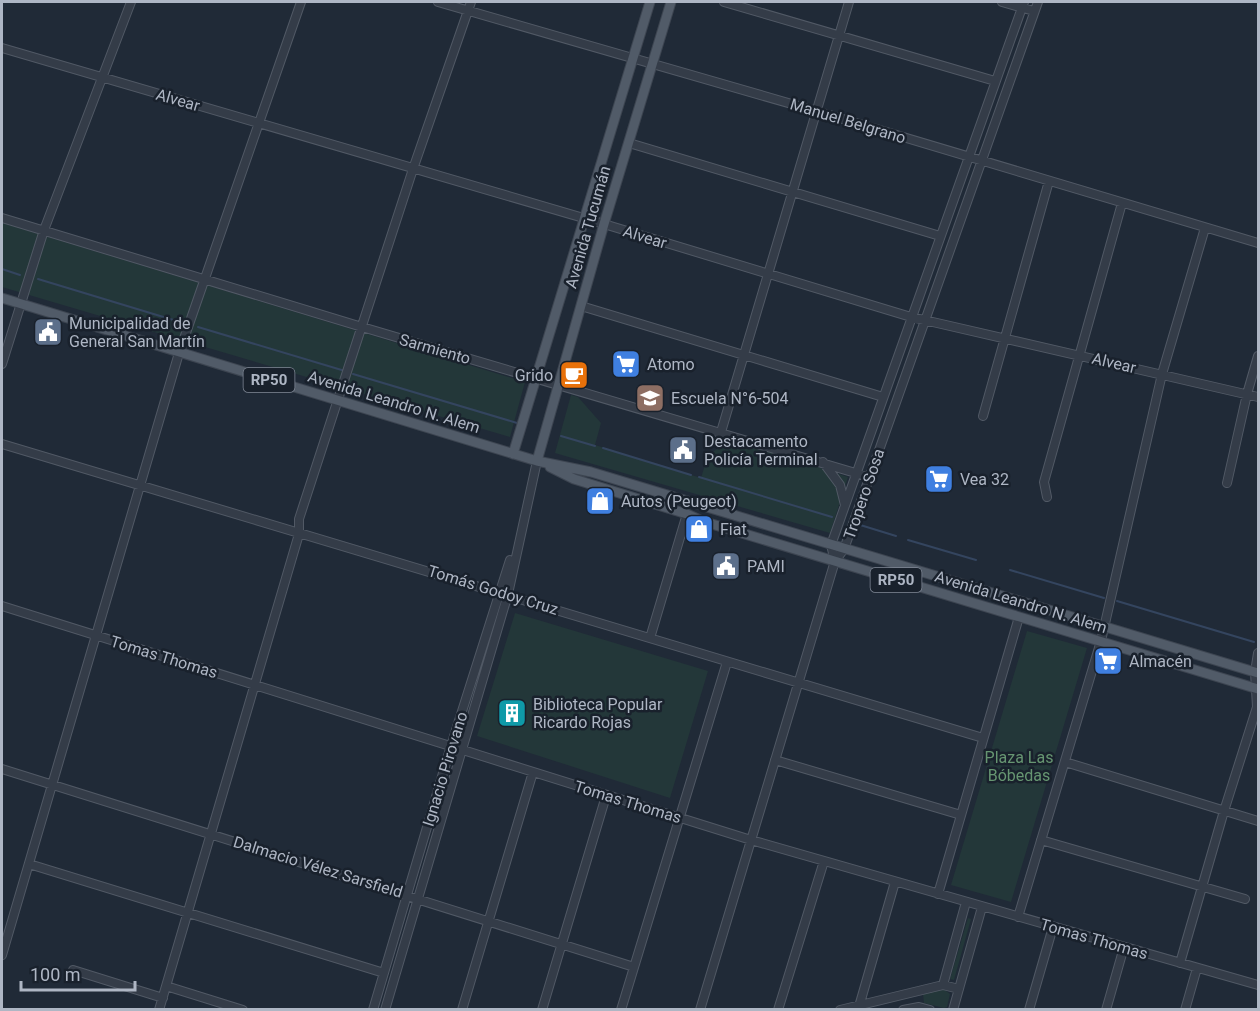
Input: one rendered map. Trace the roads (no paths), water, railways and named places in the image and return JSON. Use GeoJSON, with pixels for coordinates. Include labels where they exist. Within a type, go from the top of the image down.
{"type":"FeatureCollection","features":[{"type":"Feature","properties":{"kind":"main road","name":"Avenida Tucumán"},"geometry":{"type":"LineString","coordinates":[[513,454],[650,2]]}},
{"type":"Feature","properties":{"kind":"main road","name":"Avenida Tucumán"},"geometry":{"type":"LineString","coordinates":[[537,461],[580,306],[671,2]]}},
{"type":"Feature","properties":{"kind":"main road","name":"Avenida Leandro N. Alem"},"geometry":{"type":"LineString","coordinates":[[2,298],[513,454],[591,472],[1257,672]]}},
{"type":"Feature","properties":{"kind":"main road","name":"Avenida Leandro N. Alem"},"geometry":{"type":"LineString","coordinates":[[537,461],[574,479],[687,514],[702,521],[1257,688]]}},
{"type":"Feature","properties":{"kind":"street"},"geometry":{"type":"LineString","coordinates":[[2,364],[44,230],[131,2]]}},
{"type":"Feature","properties":{"kind":"street"},"geometry":{"type":"LineString","coordinates":[[2,956],[179,353],[301,2]]}},
{"type":"Feature","properties":{"kind":"street","name":"Manuel Belgrano"},"geometry":{"type":"LineString","coordinates":[[438,2],[816,111],[1258,243]]}},
{"type":"Feature","properties":{"kind":"street"},"geometry":{"type":"LineString","coordinates":[[159,1010],[299,534],[299,519],[336,400],[471,2]]}},
{"type":"Feature","properties":{"kind":"street"},"geometry":{"type":"LineString","coordinates":[[724,2],[995,81]]}},
{"type":"Feature","properties":{"kind":"street"},"geometry":{"type":"LineString","coordinates":[[721,432],[849,2]]}},
{"type":"Feature","properties":{"kind":"street"},"geometry":{"type":"LineString","coordinates":[[1002,2],[1023,4],[1034,11]]}},
{"type":"Feature","properties":{"kind":"street","name":"Tropero Sosa"},"geometry":{"type":"LineString","coordinates":[[835,561],[844,549],[1038,2]]}},
{"type":"Feature","properties":{"kind":"street","name":"Tropero Sosa"},"geometry":{"type":"LineString","coordinates":[[835,561],[831,545],[1023,4]]}},
{"type":"Feature","properties":{"kind":"street","name":"Alvear"},"geometry":{"type":"LineString","coordinates":[[2,48],[604,224],[911,317],[1258,397]]}},
{"type":"Feature","properties":{"kind":"street"},"geometry":{"type":"LineString","coordinates":[[629,143],[940,236]]}},
{"type":"Feature","properties":{"kind":"street"},"geometry":{"type":"LineString","coordinates":[[983,416],[1049,181]]}},
{"type":"Feature","properties":{"kind":"street"},"geometry":{"type":"LineString","coordinates":[[1047,497],[1044,482],[1122,203]]}},
{"type":"Feature","properties":{"kind":"street","name":"Sarmiento"},"geometry":{"type":"LineString","coordinates":[[2,218],[869,477]]}},
{"type":"Feature","properties":{"kind":"street"},"geometry":{"type":"LineString","coordinates":[[1018,917],[1101,642],[1162,374],[1205,228]]}},
{"type":"Feature","properties":{"kind":"street"},"geometry":{"type":"LineString","coordinates":[[580,306],[883,397]]}},
{"type":"Feature","properties":{"kind":"street"},"geometry":{"type":"LineString","coordinates":[[1227,483],[1258,356]]}},
{"type":"Feature","properties":{"kind":"street","name":"Tomás Godoy Cruz"},"geometry":{"type":"LineString","coordinates":[[2,444],[983,738]]}},
{"type":"Feature","properties":{"kind":"street","name":"Ignacio Pirovano"},"geometry":{"type":"LineString","coordinates":[[385,1010],[462,750],[537,461]]}},
{"type":"Feature","properties":{"kind":"street"},"geometry":{"type":"LineString","coordinates":[[823,462],[840,485],[845,506]]}},
{"type":"Feature","properties":{"kind":"street"},"geometry":{"type":"LineString","coordinates":[[650,638],[687,514]]}},
{"type":"Feature","properties":{"kind":"street"},"geometry":{"type":"LineString","coordinates":[[700,1010],[835,561]]}},
{"type":"Feature","properties":{"kind":"street","name":"Ignacio Pirovano"},"geometry":{"type":"LineString","coordinates":[[373,1010],[451,746],[504,593]]}},
{"type":"Feature","properties":{"kind":"street","name":"Tomas Thomas"},"geometry":{"type":"LineString","coordinates":[[2,606],[751,840],[1258,985]]}},
{"type":"Feature","properties":{"kind":"street"},"geometry":{"type":"LineString","coordinates":[[938,894],[1019,617]]}},
{"type":"Feature","properties":{"kind":"street"},"geometry":{"type":"LineString","coordinates":[[1180,963],[1257,707],[1258,653]]}},
{"type":"Feature","properties":{"kind":"street"},"geometry":{"type":"LineString","coordinates":[[621,1010],[726,662]]}},
{"type":"Feature","properties":{"kind":"street"},"geometry":{"type":"LineString","coordinates":[[775,760],[962,814]]}},
{"type":"Feature","properties":{"kind":"street"},"geometry":{"type":"LineString","coordinates":[[1065,762],[1258,821]]}},
{"type":"Feature","properties":{"kind":"street","name":"Dalmacio Vélez Sarsfield"},"geometry":{"type":"LineString","coordinates":[[2,769],[634,967]]}},
{"type":"Feature","properties":{"kind":"street"},"geometry":{"type":"LineString","coordinates":[[462,1010],[533,772]]}},
{"type":"Feature","properties":{"kind":"street"},"geometry":{"type":"LineString","coordinates":[[542,1010],[606,796]]}},
{"type":"Feature","properties":{"kind":"street"},"geometry":{"type":"LineString","coordinates":[[1041,840],[1245,899]]}},
{"type":"Feature","properties":{"kind":"street"},"geometry":{"type":"LineString","coordinates":[[778,1010],[824,861]]}},
{"type":"Feature","properties":{"kind":"street"},"geometry":{"type":"LineString","coordinates":[[29,864],[384,973]]}},
{"type":"Feature","properties":{"kind":"street"},"geometry":{"type":"LineString","coordinates":[[858,1007],[895,882]]}},
{"type":"Feature","properties":{"kind":"street"},"geometry":{"type":"LineString","coordinates":[[943,985],[966,902]]}},
{"type":"Feature","properties":{"kind":"street"},"geometry":{"type":"LineString","coordinates":[[953,1010],[982,907]]}},
{"type":"Feature","properties":{"kind":"street"},"geometry":{"type":"LineString","coordinates":[[1029,1010],[1053,927]]}},
{"type":"Feature","properties":{"kind":"street"},"geometry":{"type":"LineString","coordinates":[[1106,1010],[1124,947]]}},
{"type":"Feature","properties":{"kind":"street"},"geometry":{"type":"LineString","coordinates":[[1185,1010],[1197,968]]}},
{"type":"Feature","properties":{"kind":"street"},"geometry":{"type":"LineString","coordinates":[[73,970],[163,998]]}},
{"type":"Feature","properties":{"kind":"street"},"geometry":{"type":"LineString","coordinates":[[840,1010],[943,985],[959,989]]}},
{"type":"Feature","properties":{"kind":"street"},"geometry":{"type":"LineString","coordinates":[[166,986],[243,1010]]}},
{"type":"Feature","properties":{"kind":"street"},"geometry":{"type":"LineString","coordinates":[[916,992],[918,1008]]}},
{"type":"Feature","properties":{"kind":"street"},"geometry":{"type":"LineString","coordinates":[[903,1010],[918,1008],[930,1010]]}},
{"type":"Feature","properties":{"kind":"waterway"},"geometry":{"type":"LineString","coordinates":[[2,269],[20,275]]}},
{"type":"Feature","properties":{"kind":"waterway"},"geometry":{"type":"LineString","coordinates":[[38,279],[180,322]]}},
{"type":"Feature","properties":{"kind":"waterway"},"geometry":{"type":"LineString","coordinates":[[198,327],[345,371]]}},
{"type":"Feature","properties":{"kind":"waterway"},"geometry":{"type":"LineString","coordinates":[[353,374],[517,423]]}},
{"type":"Feature","properties":{"kind":"waterway"},"geometry":{"type":"LineString","coordinates":[[561,436],[595,446]]}},
{"type":"Feature","properties":{"kind":"waterway"},"geometry":{"type":"LineString","coordinates":[[603,448],[691,475]]}},
{"type":"Feature","properties":{"kind":"waterway"},"geometry":{"type":"LineString","coordinates":[[699,477],[832,517]]}},
{"type":"Feature","properties":{"kind":"waterway"},"geometry":{"type":"LineString","coordinates":[[857,524],[896,536]]}},
{"type":"Feature","properties":{"kind":"waterway"},"geometry":{"type":"LineString","coordinates":[[908,540],[976,560]]}},
{"type":"Feature","properties":{"kind":"waterway"},"geometry":{"type":"LineString","coordinates":[[1010,570],[1104,598]]}},
{"type":"Feature","properties":{"kind":"waterway"},"geometry":{"type":"LineString","coordinates":[[1117,601],[1254,642]]}},
{"type":"Feature","properties":{"kind":"place","name":"Municipalidad de General San Martín"},"geometry":{"type":"Point","coordinates":[48,332]}},
{"type":"Feature","properties":{"kind":"place","name":"Atomo"},"geometry":{"type":"Point","coordinates":[626,364]}},
{"type":"Feature","properties":{"kind":"place","name":"Grido"},"geometry":{"type":"Point","coordinates":[574,375]}},
{"type":"Feature","properties":{"kind":"place","name":"Escuela N°6-504"},"geometry":{"type":"Point","coordinates":[650,398]}},
{"type":"Feature","properties":{"kind":"place","name":"Destacamento Policía Terminal"},"geometry":{"type":"Point","coordinates":[683,450]}},
{"type":"Feature","properties":{"kind":"place","name":"Vea 32"},"geometry":{"type":"Point","coordinates":[939,479]}},
{"type":"Feature","properties":{"kind":"place","name":"Autos (Peugeot)"},"geometry":{"type":"Point","coordinates":[600,501]}},
{"type":"Feature","properties":{"kind":"place","name":"Fiat"},"geometry":{"type":"Point","coordinates":[699,529]}},
{"type":"Feature","properties":{"kind":"place","name":"PAMI"},"geometry":{"type":"Point","coordinates":[726,566]}},
{"type":"Feature","properties":{"kind":"place","name":"Almacén"},"geometry":{"type":"Point","coordinates":[1108,661]}},
{"type":"Feature","properties":{"kind":"place","name":"Biblioteca Popular Ricardo Rojas"},"geometry":{"type":"Point","coordinates":[512,713]}},
{"type":"Feature","properties":{"kind":"park label","name":"Plaza Las Bóbedas"},"geometry":{"type":"Point","coordinates":[1019,766]}}]}
